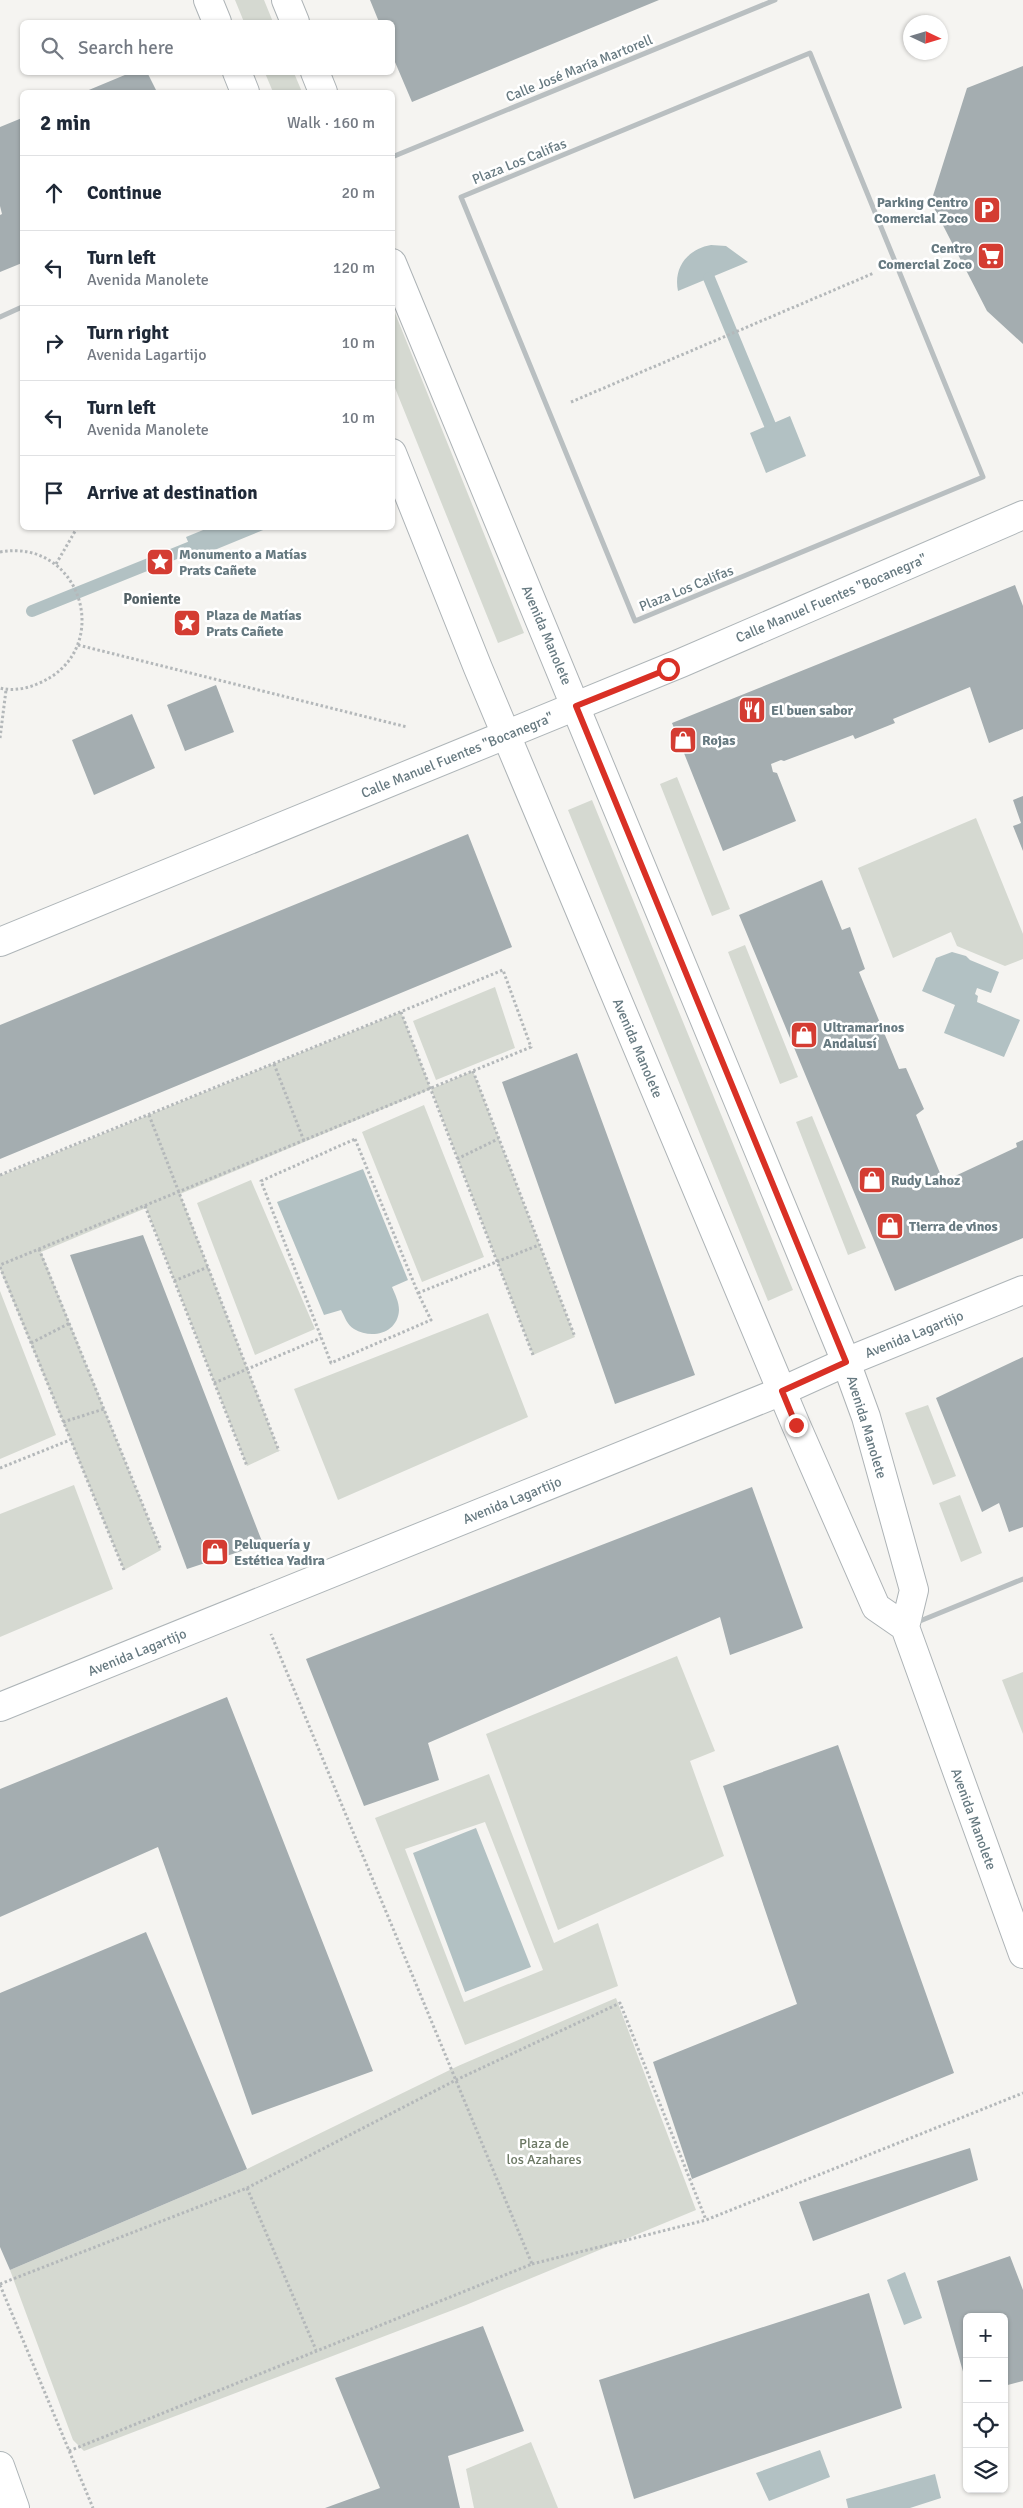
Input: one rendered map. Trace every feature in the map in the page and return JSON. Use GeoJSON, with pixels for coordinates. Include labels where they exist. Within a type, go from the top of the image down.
{"type":"FeatureCollection","features":[{"type":"Feature","properties":{"kind":"main road"},"geometry":{"type":"LineString","coordinates":[[208,0],[216,20]]}},
{"type":"Feature","properties":{"kind":"main road"},"geometry":{"type":"LineString","coordinates":[[286,0],[294,20]]}},
{"type":"Feature","properties":{"kind":"main road"},"geometry":{"type":"LineString","coordinates":[[238,75],[244,90]]}},
{"type":"Feature","properties":{"kind":"main road"},"geometry":{"type":"LineString","coordinates":[[316,75],[322,90]]}},
{"type":"Feature","properties":{"kind":"main road","name":"Avenida Manolete"},"geometry":{"type":"LineString","coordinates":[[395,270],[846,1362],[866,1417],[914,1590],[906,1627],[1023,1954]]}},
{"type":"Feature","properties":{"kind":"main road","name":"Avenida Manolete"},"geometry":{"type":"LineString","coordinates":[[395,460],[478,668],[782,1391],[876,1607],[906,1627]]}},
{"type":"Feature","properties":{"kind":"main road","name":"Calle Manuel Fuentes \"Bocanegra\""},"geometry":{"type":"LineString","coordinates":[[0,942],[681,663],[1023,515]]}},
{"type":"Feature","properties":{"kind":"main road","name":"Avenida Lagartijo"},"geometry":{"type":"LineString","coordinates":[[0,1707],[782,1391],[846,1362],[1023,1290]]}},
{"type":"Feature","properties":{"kind":"main road"},"geometry":{"type":"LineString","coordinates":[[0,2466],[15,2508]]}},
{"type":"Feature","properties":{"kind":"street","name":"Calle José María Martorell"},"geometry":{"type":"LineString","coordinates":[[395,156],[775,0]]}},
{"type":"Feature","properties":{"kind":"street","name":"Plaza Los Califas"},"geometry":{"type":"LineString","coordinates":[[810,53],[896,264],[983,477],[635,621],[461,197],[810,53]]}},
{"type":"Feature","properties":{"kind":"street"},"geometry":{"type":"LineString","coordinates":[[0,316],[20,309]]}},
{"type":"Feature","properties":{"kind":"street"},"geometry":{"type":"LineString","coordinates":[[906,1627],[1023,1579]]}},
{"type":"Feature","properties":{"kind":"path"},"geometry":{"type":"LineString","coordinates":[[548,411],[896,264]]}},
{"type":"Feature","properties":{"kind":"path"},"geometry":{"type":"LineString","coordinates":[[56,564],[76,530]]}},
{"type":"Feature","properties":{"kind":"path"},"geometry":{"type":"LineString","coordinates":[[0,552],[12,550],[35,553],[56,564],[71,581],[81,602],[83,624],[78,645],[66,666],[49,680],[28,688],[6,690],[0,688]]}},
{"type":"Feature","properties":{"kind":"path"},"geometry":{"type":"LineString","coordinates":[[78,645],[407,727]]}},
{"type":"Feature","properties":{"kind":"path"},"geometry":{"type":"LineString","coordinates":[[0,738],[6,690]]}},
{"type":"Feature","properties":{"kind":"path"},"geometry":{"type":"LineString","coordinates":[[0,1175],[503,970],[531,1047],[0,1266],[124,1570]]}},
{"type":"Feature","properties":{"kind":"path"},"geometry":{"type":"LineString","coordinates":[[401,1012],[533,1355]]}},
{"type":"Feature","properties":{"kind":"path"},"geometry":{"type":"LineString","coordinates":[[274,1064],[304,1141]]}},
{"type":"Feature","properties":{"kind":"path"},"geometry":{"type":"LineString","coordinates":[[473,1071],[575,1337]]}},
{"type":"Feature","properties":{"kind":"path"},"geometry":{"type":"LineString","coordinates":[[149,1115],[279,1451]]}},
{"type":"Feature","properties":{"kind":"path"},"geometry":{"type":"LineString","coordinates":[[457,1159],[498,1138]]}},
{"type":"Feature","properties":{"kind":"path"},"geometry":{"type":"LineString","coordinates":[[355,1139],[418,1293],[431,1320],[331,1363],[322,1338],[261,1181],[355,1139]]}},
{"type":"Feature","properties":{"kind":"path"},"geometry":{"type":"LineString","coordinates":[[145,1206],[247,1466]]}},
{"type":"Feature","properties":{"kind":"path"},"geometry":{"type":"LineString","coordinates":[[418,1293],[539,1244]]}},
{"type":"Feature","properties":{"kind":"path"},"geometry":{"type":"LineString","coordinates":[[39,1249],[161,1550]]}},
{"type":"Feature","properties":{"kind":"path"},"geometry":{"type":"LineString","coordinates":[[174,1281],[208,1267]]}},
{"type":"Feature","properties":{"kind":"path"},"geometry":{"type":"LineString","coordinates":[[31,1343],[70,1323]]}},
{"type":"Feature","properties":{"kind":"path"},"geometry":{"type":"LineString","coordinates":[[214,1383],[322,1338]]}},
{"type":"Feature","properties":{"kind":"path"},"geometry":{"type":"LineString","coordinates":[[63,1422],[104,1409]]}},
{"type":"Feature","properties":{"kind":"path"},"geometry":{"type":"LineString","coordinates":[[0,1468],[70,1440]]}},
{"type":"Feature","properties":{"kind":"path"},"geometry":{"type":"LineString","coordinates":[[259,1603],[532,2264]]}},
{"type":"Feature","properties":{"kind":"path"},"geometry":{"type":"LineString","coordinates":[[93,2508],[0,2284],[247,2188],[456,2080],[620,2003],[706,2220]]}},
{"type":"Feature","properties":{"kind":"path"},"geometry":{"type":"LineString","coordinates":[[69,2450],[532,2264],[706,2220],[1023,2093]]}},
{"type":"Feature","properties":{"kind":"path"},"geometry":{"type":"LineString","coordinates":[[247,2188],[316,2350]]}},
{"type":"Feature","properties":{"kind":"green space"},"geometry":{"type":"Polygon","coordinates":[[[235,0],[264,0],[272,20],[243,20],[235,0]]]}},
{"type":"Feature","properties":{"kind":"green space"},"geometry":{"type":"Polygon","coordinates":[[[266,75],[295,75],[301,90],[272,90],[266,75]]]}},
{"type":"Feature","properties":{"kind":"green space"},"geometry":{"type":"Polygon","coordinates":[[[395,313],[524,633],[498,643],[395,388],[395,313]]]}},
{"type":"Feature","properties":{"kind":"green space"},"geometry":{"type":"Polygon","coordinates":[[[677,777],[730,909],[712,916],[660,784],[677,777]]]}},
{"type":"Feature","properties":{"kind":"green space"},"geometry":{"type":"Polygon","coordinates":[[[592,800],[793,1290],[768,1301],[568,810],[592,800]]]}},
{"type":"Feature","properties":{"kind":"green space"},"geometry":{"type":"Polygon","coordinates":[[[976,818],[1023,934],[1023,959],[1005,966],[957,946],[951,932],[893,958],[858,868],[976,818]]]}},
{"type":"Feature","properties":{"kind":"green space"},"geometry":{"type":"Polygon","coordinates":[[[745,945],[798,1077],[780,1084],[728,952],[745,945]]]}},
{"type":"Feature","properties":{"kind":"green space"},"geometry":{"type":"Polygon","coordinates":[[[495,987],[515,1048],[436,1080],[413,1021],[495,987]]]}},
{"type":"Feature","properties":{"kind":"green space"},"geometry":{"type":"Polygon","coordinates":[[[401,1012],[431,1089],[180,1194],[279,1451],[247,1466],[146,1208],[41,1252],[161,1550],[124,1570],[0,1269],[0,1176],[401,1012]]]}},
{"type":"Feature","properties":{"kind":"green space"},"geometry":{"type":"Polygon","coordinates":[[[473,1071],[575,1337],[533,1355],[431,1089],[473,1071]]]}},
{"type":"Feature","properties":{"kind":"green space"},"geometry":{"type":"Polygon","coordinates":[[[424,1105],[484,1257],[422,1282],[362,1132],[424,1105]]]}},
{"type":"Feature","properties":{"kind":"green space"},"geometry":{"type":"Polygon","coordinates":[[[812,1116],[866,1248],[848,1255],[796,1122],[812,1116]]]}},
{"type":"Feature","properties":{"kind":"green space"},"geometry":{"type":"Polygon","coordinates":[[[251,1180],[315,1329],[255,1355],[197,1203],[251,1180]]]}},
{"type":"Feature","properties":{"kind":"green space"},"geometry":{"type":"Polygon","coordinates":[[[0,1291],[56,1435],[0,1459],[0,1291]]]}},
{"type":"Feature","properties":{"kind":"green space"},"geometry":{"type":"Polygon","coordinates":[[[488,1313],[528,1417],[338,1500],[294,1389],[488,1313]]]}},
{"type":"Feature","properties":{"kind":"green space"},"geometry":{"type":"Polygon","coordinates":[[[928,1405],[956,1476],[933,1485],[905,1413],[928,1405]]]}},
{"type":"Feature","properties":{"kind":"green space"},"geometry":{"type":"Polygon","coordinates":[[[74,1485],[113,1589],[0,1637],[0,1514],[74,1485]]]}},
{"type":"Feature","properties":{"kind":"green space"},"geometry":{"type":"Polygon","coordinates":[[[960,1495],[982,1553],[961,1562],[939,1503],[960,1495]]]}},
{"type":"Feature","properties":{"kind":"green space"},"geometry":{"type":"Polygon","coordinates":[[[677,1656],[715,1751],[690,1761],[724,1856],[558,1930],[486,1734],[677,1656]]]}},
{"type":"Feature","properties":{"kind":"green space"},"geometry":{"type":"Polygon","coordinates":[[[1023,1672],[1023,1734],[1002,1680],[1023,1672]]]}},
{"type":"Feature","properties":{"kind":"green space"},"geometry":{"type":"Polygon","coordinates":[[[489,1774],[554,1943],[598,1923],[618,1986],[465,2045],[375,1818],[489,1774]],[[485,1822],[405,1849],[464,2002],[543,1970],[485,1822]]]}},
{"type":"Feature","properties":{"kind":"green space","name":"Plaza de los Azahares"},"geometry":{"type":"Polygon","coordinates":[[[616,1998],[696,2210],[466,2305],[84,2451],[73,2440],[10,2270],[247,2169],[458,2066],[616,1998]]]}},
{"type":"Feature","properties":{"kind":"green space"},"geometry":{"type":"Polygon","coordinates":[[[531,2442],[558,2508],[474,2508],[466,2469],[531,2442]]]}},
{"type":"Feature","properties":{"kind":"shaded area"},"geometry":{"type":"Polygon","coordinates":[[[711,245],[726,246],[748,262],[678,291],[678,274],[684,260],[695,250],[711,245]]]}},
{"type":"Feature","properties":{"kind":"shaded area"},"geometry":{"type":"Polygon","coordinates":[[[790,416],[806,456],[766,473],[750,433],[790,416]]]}},
{"type":"Feature","properties":{"kind":"shaded area"},"geometry":{"type":"Polygon","coordinates":[[[203,530],[263,530],[195,558],[186,537],[203,530]]]}},
{"type":"Feature","properties":{"kind":"shaded area"},"geometry":{"type":"Polygon","coordinates":[[[952,952],[966,956],[970,960],[999,972],[991,993],[977,988],[975,994],[978,996],[977,1002],[1020,1020],[1004,1057],[944,1033],[955,1005],[922,991],[936,958],[952,952]]]}},
{"type":"Feature","properties":{"kind":"shaded area"},"geometry":{"type":"Polygon","coordinates":[[[363,1169],[408,1280],[392,1287],[398,1301],[398,1318],[389,1329],[376,1334],[368,1334],[354,1329],[348,1323],[341,1310],[324,1315],[277,1202],[363,1169]]]}},
{"type":"Feature","properties":{"kind":"shaded area"},"geometry":{"type":"Polygon","coordinates":[[[476,1828],[531,1967],[465,1992],[413,1853],[476,1828]]]}},
{"type":"Feature","properties":{"kind":"shaded area"},"geometry":{"type":"Polygon","coordinates":[[[905,2272],[922,2318],[904,2325],[887,2280],[905,2272]]]}},
{"type":"Feature","properties":{"kind":"shaded area"},"geometry":{"type":"Polygon","coordinates":[[[820,2450],[830,2477],[769,2501],[756,2473],[820,2450]]]}},
{"type":"Feature","properties":{"kind":"shaded area"},"geometry":{"type":"Polygon","coordinates":[[[935,2474],[941,2498],[910,2508],[848,2508],[846,2499],[935,2474]]]}},
{"type":"Feature","properties":{"kind":"building"},"geometry":{"type":"Polygon","coordinates":[[[370,0],[659,0],[412,102],[395,62],[395,20],[378,20],[370,0]]]}},
{"type":"Feature","properties":{"kind":"building","name":"Centro Comercial Zoco"},"geometry":{"type":"Polygon","coordinates":[[[1023,66],[1023,344],[987,311],[931,202],[967,88],[1023,66]]]}},
{"type":"Feature","properties":{"kind":"building"},"geometry":{"type":"Polygon","coordinates":[[[125,75],[148,75],[156,90],[89,90],[125,75]]]}},
{"type":"Feature","properties":{"kind":"building"},"geometry":{"type":"Polygon","coordinates":[[[20,119],[20,264],[0,272],[0,215],[2,214],[0,206],[0,127],[20,119]]]}},
{"type":"Feature","properties":{"kind":"building"},"geometry":{"type":"Polygon","coordinates":[[[1015,585],[1023,606],[1023,729],[989,743],[970,687],[893,719],[895,723],[855,739],[853,735],[784,761],[781,760],[771,764],[773,772],[777,773],[796,821],[723,851],[672,723],[1015,585]]]}},
{"type":"Feature","properties":{"kind":"building"},"geometry":{"type":"Polygon","coordinates":[[[216,685],[234,732],[185,751],[167,705],[216,685]]]}},
{"type":"Feature","properties":{"kind":"building"},"geometry":{"type":"Polygon","coordinates":[[[132,714],[155,768],[94,795],[72,740],[132,714]]]}},
{"type":"Feature","properties":{"kind":"building"},"geometry":{"type":"Polygon","coordinates":[[[1023,796],[1023,851],[1013,826],[1021,823],[1013,800],[1023,796]]]}},
{"type":"Feature","properties":{"kind":"building"},"geometry":{"type":"Polygon","coordinates":[[[468,834],[512,947],[0,1159],[0,1025],[468,834]]]}},
{"type":"Feature","properties":{"kind":"building"},"geometry":{"type":"Polygon","coordinates":[[[822,880],[842,930],[850,927],[865,969],[859,972],[899,1069],[906,1068],[924,1109],[916,1115],[942,1178],[936,1182],[937,1188],[949,1184],[953,1177],[1017,1147],[1016,1143],[1023,1140],[1023,1238],[895,1291],[739,915],[822,880]]]}},
{"type":"Feature","properties":{"kind":"building"},"geometry":{"type":"Polygon","coordinates":[[[577,1053],[695,1375],[615,1404],[502,1082],[577,1053]]]}},
{"type":"Feature","properties":{"kind":"building"},"geometry":{"type":"Polygon","coordinates":[[[143,1235],[263,1544],[187,1569],[70,1255],[143,1235]]]}},
{"type":"Feature","properties":{"kind":"building"},"geometry":{"type":"Polygon","coordinates":[[[1023,1357],[1023,1527],[1009,1532],[999,1503],[982,1512],[936,1398],[1023,1357]]]}},
{"type":"Feature","properties":{"kind":"building"},"geometry":{"type":"Polygon","coordinates":[[[752,1487],[803,1628],[730,1655],[720,1617],[428,1743],[439,1780],[364,1806],[306,1659],[752,1487]]]}},
{"type":"Feature","properties":{"kind":"building"},"geometry":{"type":"Polygon","coordinates":[[[227,1697],[373,2071],[252,2115],[158,1847],[0,1917],[0,1789],[227,1697]]]}},
{"type":"Feature","properties":{"kind":"building"},"geometry":{"type":"Polygon","coordinates":[[[838,1745],[954,2073],[692,2179],[653,2062],[797,2004],[723,1786],[838,1745]]]}},
{"type":"Feature","properties":{"kind":"building"},"geometry":{"type":"Polygon","coordinates":[[[146,1932],[247,2169],[10,2270],[0,2247],[0,1993],[146,1932]]]}},
{"type":"Feature","properties":{"kind":"building"},"geometry":{"type":"Polygon","coordinates":[[[970,2148],[978,2180],[813,2241],[799,2202],[970,2148]]]}},
{"type":"Feature","properties":{"kind":"building"},"geometry":{"type":"Polygon","coordinates":[[[1010,2256],[1023,2290],[1023,2381],[1008,2385],[1008,2313],[963,2313],[963,2372],[937,2281],[1010,2256]]]}},
{"type":"Feature","properties":{"kind":"building"},"geometry":{"type":"Polygon","coordinates":[[[869,2293],[902,2408],[634,2499],[599,2380],[869,2293]]]}},
{"type":"Feature","properties":{"kind":"building"},"geometry":{"type":"Polygon","coordinates":[[[483,2326],[524,2431],[448,2456],[460,2508],[325,2508],[380,2488],[335,2378],[483,2326]]]}},
{"type":"Feature","properties":{"kind":"waterway"},"geometry":{"type":"LineString","coordinates":[[709,278],[770,425]]}},
{"type":"Feature","properties":{"kind":"waterway"},"geometry":{"type":"LineString","coordinates":[[32,611],[191,547]]}},
{"type":"Feature","properties":{"kind":"place","name":"Parking Centro Comercial Zoco"},"geometry":{"type":"Point","coordinates":[987,210]}},
{"type":"Feature","properties":{"kind":"place","name":"Centro Comercial Zoco"},"geometry":{"type":"Point","coordinates":[991,256]}},
{"type":"Feature","properties":{"kind":"place","name":"Monumento a Matías Prats Cañete"},"geometry":{"type":"Point","coordinates":[160,562]}},
{"type":"Feature","properties":{"kind":"place","name":"Plaza de Matías Prats Cañete"},"geometry":{"type":"Point","coordinates":[187,623]}},
{"type":"Feature","properties":{"kind":"place","name":"El buen sabor"},"geometry":{"type":"Point","coordinates":[752,710]}},
{"type":"Feature","properties":{"kind":"place","name":"Rojas"},"geometry":{"type":"Point","coordinates":[683,740]}},
{"type":"Feature","properties":{"kind":"place","name":"Ultramarinos Andalusí"},"geometry":{"type":"Point","coordinates":[804,1035]}},
{"type":"Feature","properties":{"kind":"place","name":"Rudy Lahoz"},"geometry":{"type":"Point","coordinates":[872,1180]}},
{"type":"Feature","properties":{"kind":"place","name":"Tierra de vinos"},"geometry":{"type":"Point","coordinates":[890,1226]}},
{"type":"Feature","properties":{"kind":"place","name":"Peluquería y Estética Yadira"},"geometry":{"type":"Point","coordinates":[215,1552]}},
{"type":"Feature","properties":{"kind":"district","name":"Poniente"},"geometry":{"type":"Point","coordinates":[152,599]}},
{"type":"Feature","properties":{"kind":"route"},"geometry":{"type":"LineString","coordinates":[[668,669],[576,706],[846,1362],[782,1391],[796,1425]]}}]}
